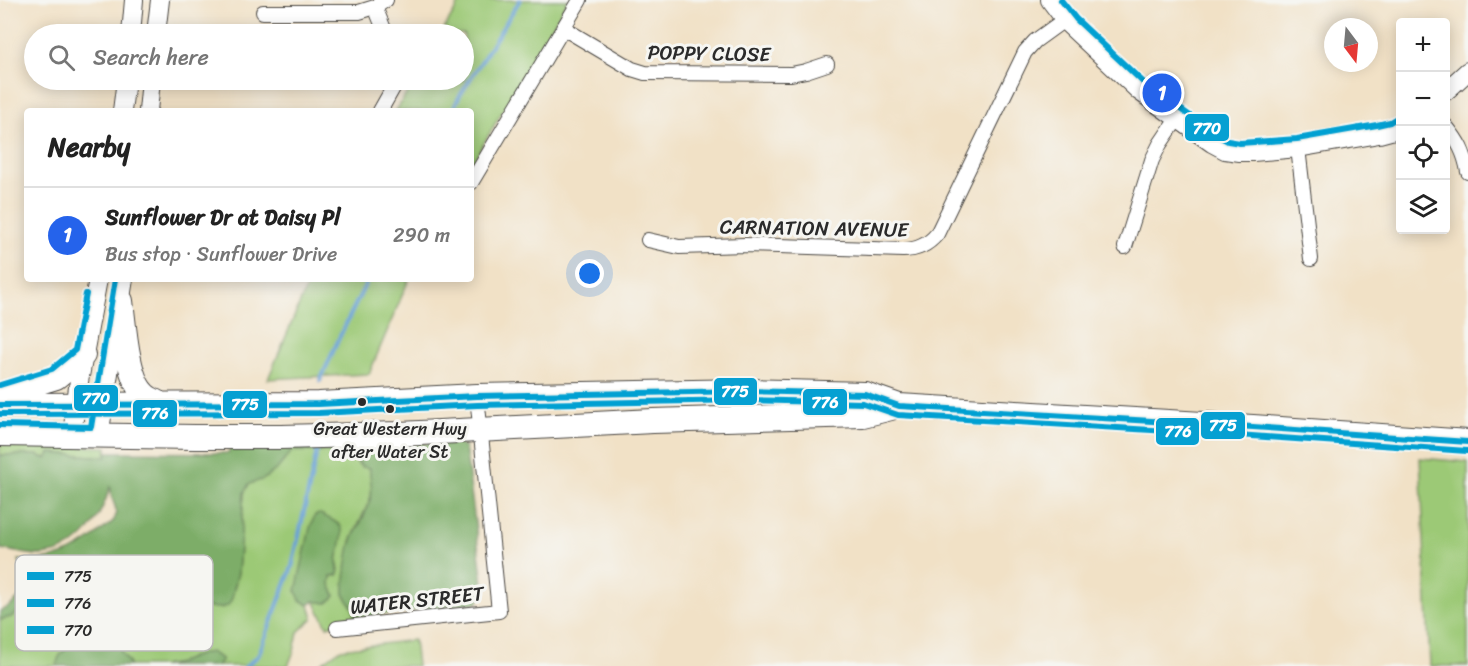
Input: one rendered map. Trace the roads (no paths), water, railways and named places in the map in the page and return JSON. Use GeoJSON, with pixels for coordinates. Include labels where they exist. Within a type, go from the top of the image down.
{"type":"FeatureCollection","features":[{"type":"Feature","properties":{"kind":"highway"},"geometry":{"type":"LineString","coordinates":[[123,290],[129,356],[134,376],[143,393],[160,404]]}},
{"type":"Feature","properties":{"kind":"highway"},"geometry":{"type":"LineString","coordinates":[[0,394],[56,377],[83,356]]}},
{"type":"Feature","properties":{"kind":"highway"},"geometry":{"type":"LineString","coordinates":[[0,405],[319,404],[477,396],[747,391],[865,394],[899,406],[1468,442]]}},
{"type":"Feature","properties":{"kind":"highway"},"geometry":{"type":"LineString","coordinates":[[0,435],[281,437],[653,421],[863,415],[899,406]]}},
{"type":"Feature","properties":{"kind":"street"},"geometry":{"type":"LineString","coordinates":[[132,24],[134,0]]}},
{"type":"Feature","properties":{"kind":"street"},"geometry":{"type":"LineString","coordinates":[[157,24],[160,0]]}},
{"type":"Feature","properties":{"kind":"street"},"geometry":{"type":"LineString","coordinates":[[474,178],[580,0]]}},
{"type":"Feature","properties":{"kind":"street"},"geometry":{"type":"LineString","coordinates":[[1050,0],[1064,20],[1139,91],[1225,150],[1253,152],[1298,148],[1379,135],[1396,129]]}},
{"type":"Feature","properties":{"kind":"street"},"geometry":{"type":"LineString","coordinates":[[264,12],[349,13],[367,10],[380,4],[384,24]]}},
{"type":"Feature","properties":{"kind":"street","name":"CARNATION AVENUE"},"geometry":{"type":"LineString","coordinates":[[648,240],[679,247],[745,245],[903,250],[924,246],[937,234],[1025,52],[1035,41],[1064,20]]}},
{"type":"Feature","properties":{"kind":"street","name":"POPPY CLOSE"},"geometry":{"type":"LineString","coordinates":[[563,28],[632,69],[650,74],[791,74],[827,64]]}},
{"type":"Feature","properties":{"kind":"street"},"geometry":{"type":"LineString","coordinates":[[1450,87],[1468,71]]}},
{"type":"Feature","properties":{"kind":"street"},"geometry":{"type":"LineString","coordinates":[[122,108],[125,90]]}},
{"type":"Feature","properties":{"kind":"street"},"geometry":{"type":"LineString","coordinates":[[148,108],[150,90]]}},
{"type":"Feature","properties":{"kind":"street"},"geometry":{"type":"LineString","coordinates":[[382,108],[392,90]]}},
{"type":"Feature","properties":{"kind":"street"},"geometry":{"type":"LineString","coordinates":[[1125,247],[1152,160],[1160,144],[1178,119]]}},
{"type":"Feature","properties":{"kind":"street"},"geometry":{"type":"LineString","coordinates":[[1450,132],[1462,150],[1468,172]]}},
{"type":"Feature","properties":{"kind":"street"},"geometry":{"type":"LineString","coordinates":[[1298,148],[1311,259]]}},
{"type":"Feature","properties":{"kind":"street"},"geometry":{"type":"LineString","coordinates":[[72,435],[83,356],[97,282]]}},
{"type":"Feature","properties":{"kind":"street"},"geometry":{"type":"LineString","coordinates":[[99,436],[123,290]]}},
{"type":"Feature","properties":{"kind":"street","name":"WATER STREET"},"geometry":{"type":"LineString","coordinates":[[337,628],[500,611],[477,396]]}},
{"type":"Feature","properties":{"kind":"waterway"},"geometry":{"type":"LineString","coordinates":[[474,73],[520,0]]}},
{"type":"Feature","properties":{"kind":"waterway"},"geometry":{"type":"LineString","coordinates":[[454,108],[463,90]]}},
{"type":"Feature","properties":{"kind":"waterway"},"geometry":{"type":"LineString","coordinates":[[320,381],[367,282]]}},
{"type":"Feature","properties":{"kind":"waterway"},"geometry":{"type":"LineString","coordinates":[[246,666],[258,656],[292,567],[317,451]]}},
{"type":"Feature","properties":{"kind":"place","name":"Sunflower Dr at Daisy Pl"},"geometry":{"type":"Point","coordinates":[1162,93]}},
{"type":"Feature","properties":{"kind":"place","name":"Great Western Hwy after Water St"},"geometry":{"type":"Point","coordinates":[390,409]}}]}
